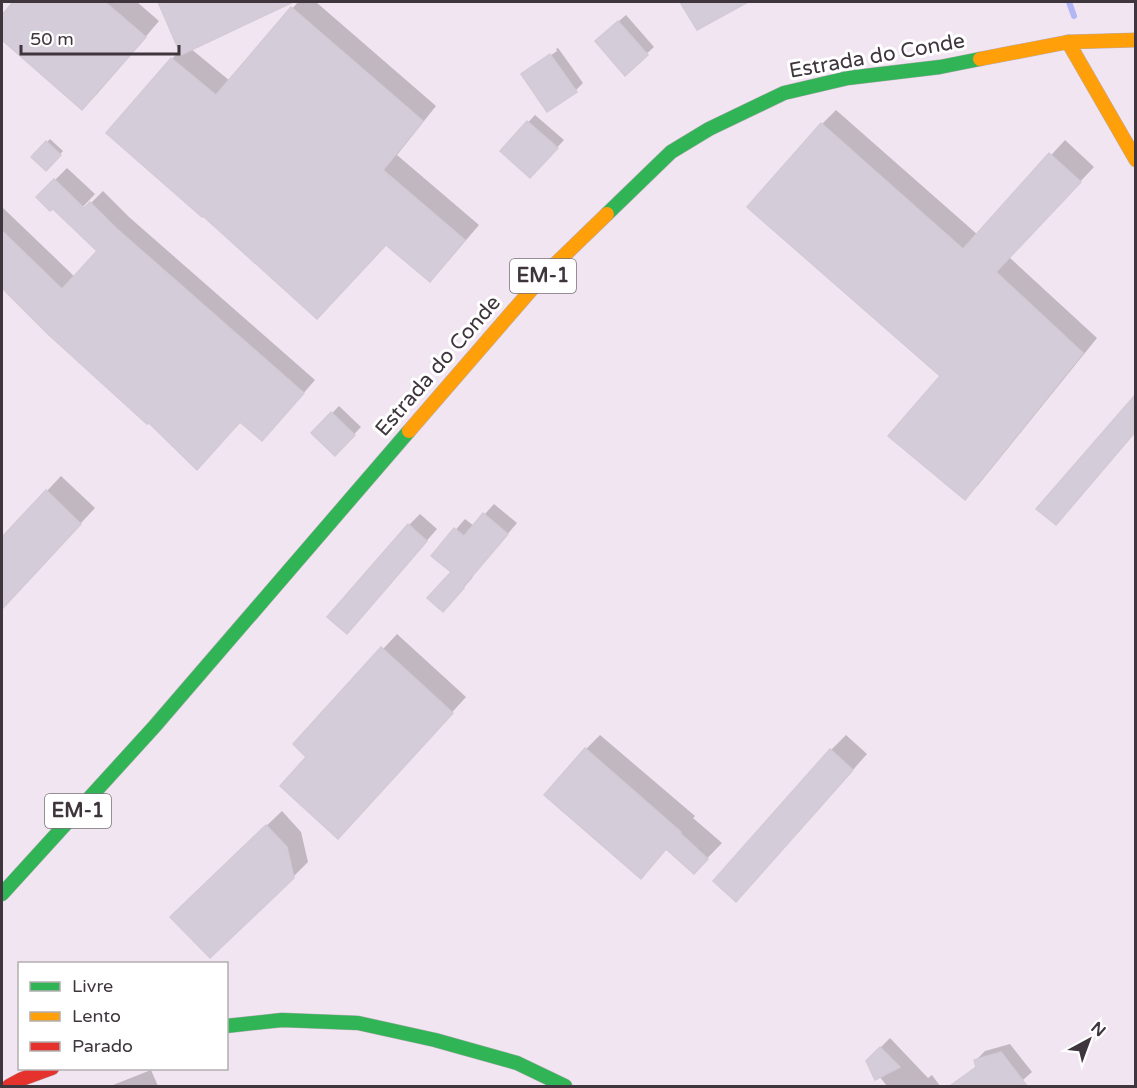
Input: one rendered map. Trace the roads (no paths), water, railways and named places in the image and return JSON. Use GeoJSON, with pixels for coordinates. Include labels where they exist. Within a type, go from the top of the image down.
{"type":"FeatureCollection","features":[{"type":"Feature","properties":{"kind":"main road","name":"Estrada do Conde"},"geometry":{"type":"LineString","coordinates":[[2,894],[154,727],[544,275],[671,152],[709,129],[784,93],[848,78],[940,67],[1068,42],[1133,40]]}},
{"type":"Feature","properties":{"kind":"main road"},"geometry":{"type":"LineString","coordinates":[[1068,42],[1136,160]]}},
{"type":"Feature","properties":{"kind":"main road"},"geometry":{"type":"LineString","coordinates":[[228,1026],[282,1020],[358,1023],[517,1063],[565,1086]]}},
{"type":"Feature","properties":{"kind":"main road"},"geometry":{"type":"LineString","coordinates":[[9,1086],[47,1070]]}},
{"type":"Feature","properties":{"kind":"waterway"},"geometry":{"type":"LineString","coordinates":[[1069,2],[1074,16]]}}]}
